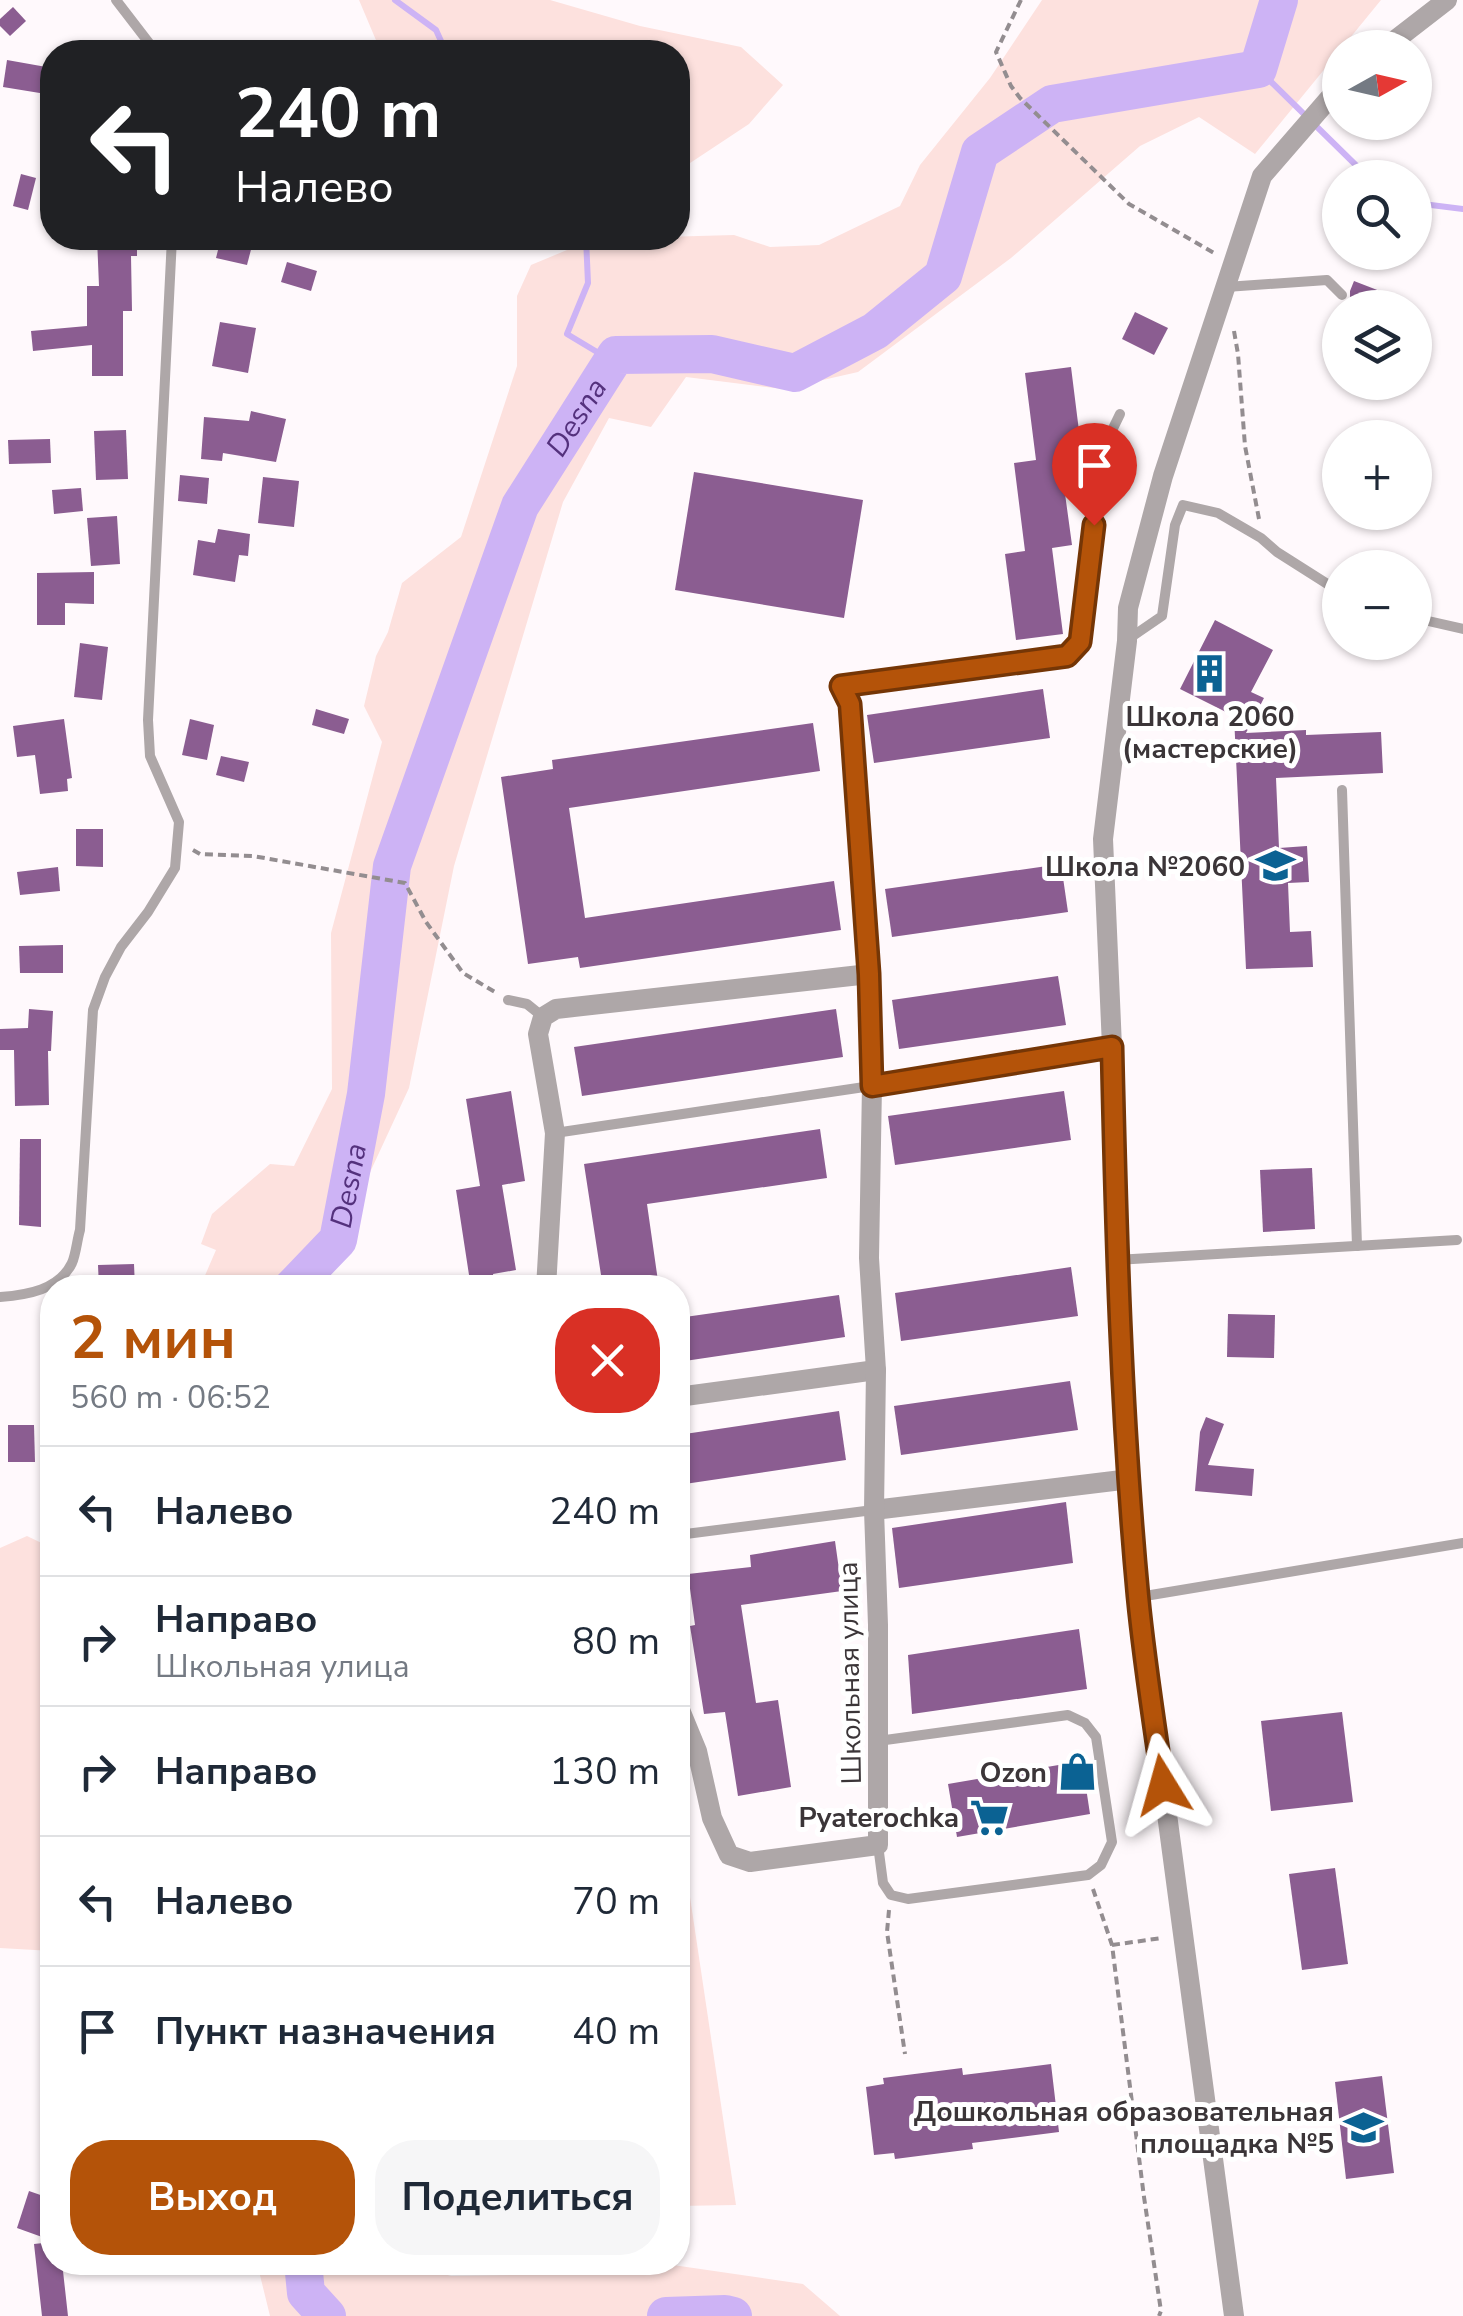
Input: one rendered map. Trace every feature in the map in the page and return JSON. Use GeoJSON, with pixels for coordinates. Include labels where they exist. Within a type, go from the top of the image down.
{"type":"FeatureCollection","features":[{"type":"Feature","properties":{"kind":"street"},"geometry":{"type":"LineString","coordinates":[[1408,30],[1447,0]]}},
{"type":"Feature","properties":{"kind":"street"},"geometry":{"type":"LineString","coordinates":[[1234,2316],[1138,1598],[1116,1260],[1104,839],[1128,608],[1163,476],[1262,176],[1322,107]]}},
{"type":"Feature","properties":{"kind":"street","name":"Школьная улица"},"geometry":{"type":"LineString","coordinates":[[841,686],[850,704],[869,974],[878,1845]]}},
{"type":"Feature","properties":{"kind":"street"},"geometry":{"type":"LineString","coordinates":[[547,1275],[556,1132],[538,1034],[543,1017],[556,1009],[869,974]]}},
{"type":"Feature","properties":{"kind":"street"},"geometry":{"type":"LineString","coordinates":[[872,1086],[1112,1047]]}},
{"type":"Feature","properties":{"kind":"street"},"geometry":{"type":"LineString","coordinates":[[690,1395],[876,1370]]}},
{"type":"Feature","properties":{"kind":"street"},"geometry":{"type":"LineString","coordinates":[[874,1510],[1130,1480]]}},
{"type":"Feature","properties":{"kind":"street"},"geometry":{"type":"LineString","coordinates":[[690,1734],[712,1818],[729,1855],[750,1862],[878,1845]]}},
{"type":"Feature","properties":{"kind":"lane"},"geometry":{"type":"LineString","coordinates":[[116,0],[147,40]]}},
{"type":"Feature","properties":{"kind":"lane"},"geometry":{"type":"LineString","coordinates":[[61,1275],[72,1264],[80,1230],[93,1010],[104,977],[121,947],[174,868],[177,842],[179,822],[150,756],[148,720],[171,250]]}},
{"type":"Feature","properties":{"kind":"lane"},"geometry":{"type":"LineString","coordinates":[[1222,294],[1327,280],[1337,290]]}},
{"type":"Feature","properties":{"kind":"lane"},"geometry":{"type":"LineString","coordinates":[[841,686],[1067,656],[1080,642],[1104,447],[1120,414]]}},
{"type":"Feature","properties":{"kind":"lane"},"geometry":{"type":"LineString","coordinates":[[1126,641],[1162,616],[1174,525],[1184,505],[1218,513],[1322,581]]}},
{"type":"Feature","properties":{"kind":"lane"},"geometry":{"type":"LineString","coordinates":[[1432,622],[1463,628]]}},
{"type":"Feature","properties":{"kind":"lane"},"geometry":{"type":"LineString","coordinates":[[1342,790],[1357,1246]]}},
{"type":"Feature","properties":{"kind":"lane"},"geometry":{"type":"LineString","coordinates":[[508,1000],[527,1004],[543,1017]]}},
{"type":"Feature","properties":{"kind":"lane"},"geometry":{"type":"LineString","coordinates":[[556,1132],[872,1086]]}},
{"type":"Feature","properties":{"kind":"lane"},"geometry":{"type":"LineString","coordinates":[[1116,1260],[1457,1240]]}},
{"type":"Feature","properties":{"kind":"lane"},"geometry":{"type":"LineString","coordinates":[[0,1297],[40,1290]]}},
{"type":"Feature","properties":{"kind":"lane"},"geometry":{"type":"LineString","coordinates":[[690,1533],[874,1510]]}},
{"type":"Feature","properties":{"kind":"lane"},"geometry":{"type":"LineString","coordinates":[[1138,1598],[1463,1544]]}},
{"type":"Feature","properties":{"kind":"lane"},"geometry":{"type":"LineString","coordinates":[[878,1741],[1068,1715],[1085,1723],[1096,1737],[1112,1842],[1102,1865],[1088,1875],[908,1899],[891,1895],[883,1882],[878,1845]]}},
{"type":"Feature","properties":{"kind":"path"},"geometry":{"type":"LineString","coordinates":[[1021,0],[996,52],[1020,98],[1129,204],[1233,263]]}},
{"type":"Feature","properties":{"kind":"path"},"geometry":{"type":"LineString","coordinates":[[1222,294],[1230,312],[1238,354],[1244,446],[1261,538]]}},
{"type":"Feature","properties":{"kind":"path"},"geometry":{"type":"LineString","coordinates":[[177,842],[200,854],[253,856],[405,883],[426,922],[464,973],[508,1000]]}},
{"type":"Feature","properties":{"kind":"path"},"geometry":{"type":"LineString","coordinates":[[1088,1875],[1112,1945],[1159,2316]]}},
{"type":"Feature","properties":{"kind":"path"},"geometry":{"type":"LineString","coordinates":[[891,1895],[887,1932],[904,2054]]}},
{"type":"Feature","properties":{"kind":"path"},"geometry":{"type":"LineString","coordinates":[[1112,1945],[1182,1935]]}},
{"type":"Feature","properties":{"kind":"shaded area"},"geometry":{"type":"Polygon","coordinates":[[[359,0],[550,0],[640,26],[741,47],[783,85],[749,124],[690,163],[690,40],[376,40],[359,0]]]}},
{"type":"Feature","properties":{"kind":"shaded area"},"geometry":{"type":"Polygon","coordinates":[[[1042,0],[1381,0],[1356,30],[1322,30],[1322,72],[1255,154],[1199,117],[1140,146],[1011,258],[858,372],[783,389],[686,377],[651,427],[609,418],[563,502],[454,866],[409,1088],[323,1275],[205,1275],[216,1250],[201,1244],[212,1214],[270,1164],[294,1166],[332,1089],[331,933],[382,742],[364,706],[376,656],[388,632],[402,583],[461,537],[517,366],[517,296],[531,265],[567,250],[690,250],[690,236],[734,235],[770,247],[819,245],[900,206],[920,165],[990,78],[1042,0]]]}},
{"type":"Feature","properties":{"kind":"shaded area"},"geometry":{"type":"Polygon","coordinates":[[[27,1536],[40,1542],[40,1950],[0,1948],[0,1548],[27,1536]]]}},
{"type":"Feature","properties":{"kind":"shaded area"},"geometry":{"type":"Polygon","coordinates":[[[690,1897],[736,2205],[690,2206],[690,1897]]]}},
{"type":"Feature","properties":{"kind":"shaded area"},"geometry":{"type":"Polygon","coordinates":[[[690,2268],[803,2284],[840,2316],[270,2316],[260,2275],[690,2275],[690,2268]]]}},
{"type":"Feature","properties":{"kind":"building"},"geometry":{"type":"Polygon","coordinates":[[[13,7],[26,21],[10,36],[0,26],[0,19],[13,7]]]}},
{"type":"Feature","properties":{"kind":"building"},"geometry":{"type":"Polygon","coordinates":[[[7,60],[40,66],[40,93],[3,87],[7,60]]]}},
{"type":"Feature","properties":{"kind":"building"},"geometry":{"type":"Polygon","coordinates":[[[21,174],[36,178],[28,210],[13,206],[21,174]]]}},
{"type":"Feature","properties":{"kind":"building"},"geometry":{"type":"Polygon","coordinates":[[[98,250],[137,250],[137,256],[131,256],[132,311],[123,311],[123,376],[92,376],[92,345],[33,351],[31,331],[87,326],[87,286],[99,286],[98,250]]]}},
{"type":"Feature","properties":{"kind":"building"},"geometry":{"type":"Polygon","coordinates":[[[218,250],[251,250],[247,265],[216,258],[218,250]]]}},
{"type":"Feature","properties":{"kind":"building"},"geometry":{"type":"Polygon","coordinates":[[[287,262],[317,271],[311,291],[281,282],[287,262]]]}},
{"type":"Feature","properties":{"kind":"building"},"geometry":{"type":"Polygon","coordinates":[[[1354,281],[1377,290],[1350,290],[1354,281]]]}},
{"type":"Feature","properties":{"kind":"building"},"geometry":{"type":"Polygon","coordinates":[[[1135,312],[1168,328],[1154,355],[1122,339],[1135,312]]]}},
{"type":"Feature","properties":{"kind":"building"},"geometry":{"type":"Polygon","coordinates":[[[220,322],[256,328],[248,373],[212,366],[220,322]]]}},
{"type":"Feature","properties":{"kind":"building"},"geometry":{"type":"Polygon","coordinates":[[[1071,367],[1082,455],[1060,457],[1072,545],[1052,548],[1063,634],[1016,640],[1005,554],[1025,551],[1014,463],[1036,460],[1025,373],[1071,367]]]}},
{"type":"Feature","properties":{"kind":"building"},"geometry":{"type":"Polygon","coordinates":[[[251,411],[286,419],[276,462],[223,453],[222,461],[201,459],[204,417],[249,421],[251,411]]]}},
{"type":"Feature","properties":{"kind":"building"},"geometry":{"type":"Polygon","coordinates":[[[126,430],[128,479],[96,480],[94,431],[126,430]]]}},
{"type":"Feature","properties":{"kind":"building"},"geometry":{"type":"Polygon","coordinates":[[[50,439],[51,463],[9,464],[8,440],[50,439]]]}},
{"type":"Feature","properties":{"kind":"building"},"geometry":{"type":"Polygon","coordinates":[[[694,472],[863,500],[844,618],[675,590],[694,472]]]}},
{"type":"Feature","properties":{"kind":"building"},"geometry":{"type":"Polygon","coordinates":[[[180,475],[209,478],[207,504],[178,501],[180,475]]]}},
{"type":"Feature","properties":{"kind":"building"},"geometry":{"type":"Polygon","coordinates":[[[263,477],[299,481],[294,527],[258,523],[263,477]]]}},
{"type":"Feature","properties":{"kind":"building"},"geometry":{"type":"Polygon","coordinates":[[[81,488],[83,511],[54,514],[52,490],[81,488]]]}},
{"type":"Feature","properties":{"kind":"building"},"geometry":{"type":"Polygon","coordinates":[[[117,516],[120,564],[91,566],[87,518],[117,516]]]}},
{"type":"Feature","properties":{"kind":"building"},"geometry":{"type":"Polygon","coordinates":[[[218,529],[250,534],[248,556],[239,555],[235,582],[193,575],[198,540],[215,543],[218,529]]]}},
{"type":"Feature","properties":{"kind":"building"},"geometry":{"type":"Polygon","coordinates":[[[94,572],[94,604],[65,603],[65,625],[37,625],[37,573],[94,572]]]}},
{"type":"Feature","properties":{"kind":"building","name":"Школа №2060"},"geometry":{"type":"Polygon","coordinates":[[[1215,620],[1273,650],[1251,692],[1264,698],[1246,733],[1381,732],[1383,773],[1276,778],[1279,848],[1307,846],[1309,882],[1288,883],[1290,932],[1311,931],[1313,967],[1246,969],[1234,716],[1180,689],[1215,620]]]}},
{"type":"Feature","properties":{"kind":"building"},"geometry":{"type":"Polygon","coordinates":[[[80,643],[108,647],[102,700],[74,697],[80,643]]]}},
{"type":"Feature","properties":{"kind":"building"},"geometry":{"type":"Polygon","coordinates":[[[1043,689],[1050,738],[874,763],[867,715],[1043,689]]]}},
{"type":"Feature","properties":{"kind":"building"},"geometry":{"type":"Polygon","coordinates":[[[316,709],[349,719],[344,734],[312,725],[316,709]]]}},
{"type":"Feature","properties":{"kind":"building"},"geometry":{"type":"Polygon","coordinates":[[[64,719],[72,778],[67,779],[68,791],[40,794],[35,755],[17,757],[13,726],[64,719]]]}},
{"type":"Feature","properties":{"kind":"building"},"geometry":{"type":"Polygon","coordinates":[[[190,719],[214,725],[207,760],[182,755],[190,719]]]}},
{"type":"Feature","properties":{"kind":"building"},"geometry":{"type":"Polygon","coordinates":[[[813,723],[820,771],[569,808],[585,918],[834,881],[841,930],[580,968],[578,957],[528,964],[501,777],[553,769],[552,760],[813,723]]]}},
{"type":"Feature","properties":{"kind":"building"},"geometry":{"type":"Polygon","coordinates":[[[221,756],[249,762],[244,782],[216,775],[221,756]]]}},
{"type":"Feature","properties":{"kind":"building"},"geometry":{"type":"Polygon","coordinates":[[[76,829],[103,829],[103,867],[76,866],[76,829]]]}},
{"type":"Feature","properties":{"kind":"building"},"geometry":{"type":"Polygon","coordinates":[[[1061,864],[1068,912],[892,937],[885,889],[1061,864]]]}},
{"type":"Feature","properties":{"kind":"building"},"geometry":{"type":"Polygon","coordinates":[[[58,867],[60,891],[20,895],[17,872],[58,867]]]}},
{"type":"Feature","properties":{"kind":"building"},"geometry":{"type":"Polygon","coordinates":[[[63,945],[63,973],[20,973],[19,946],[63,945]]]}},
{"type":"Feature","properties":{"kind":"building"},"geometry":{"type":"Polygon","coordinates":[[[1058,976],[1066,1025],[899,1049],[892,1000],[1058,976]]]}},
{"type":"Feature","properties":{"kind":"building"},"geometry":{"type":"Polygon","coordinates":[[[29,1009],[53,1011],[48,1051],[49,1105],[15,1106],[14,1050],[0,1050],[0,1029],[28,1028],[29,1009]]]}},
{"type":"Feature","properties":{"kind":"building"},"geometry":{"type":"Polygon","coordinates":[[[836,1009],[843,1057],[582,1096],[574,1047],[836,1009]]]}},
{"type":"Feature","properties":{"kind":"building"},"geometry":{"type":"Polygon","coordinates":[[[511,1091],[525,1181],[502,1185],[516,1270],[469,1275],[456,1190],[480,1186],[466,1099],[511,1091]]]}},
{"type":"Feature","properties":{"kind":"building"},"geometry":{"type":"Polygon","coordinates":[[[1064,1091],[1071,1140],[895,1165],[888,1116],[1064,1091]]]}},
{"type":"Feature","properties":{"kind":"building"},"geometry":{"type":"Polygon","coordinates":[[[820,1129],[827,1178],[647,1204],[657,1275],[601,1275],[584,1164],[820,1129]]]}},
{"type":"Feature","properties":{"kind":"building"},"geometry":{"type":"Polygon","coordinates":[[[20,1139],[41,1139],[41,1227],[19,1225],[20,1139]]]}},
{"type":"Feature","properties":{"kind":"building"},"geometry":{"type":"Polygon","coordinates":[[[1312,1168],[1315,1229],[1263,1232],[1260,1170],[1312,1168]]]}},
{"type":"Feature","properties":{"kind":"building"},"geometry":{"type":"Polygon","coordinates":[[[134,1264],[134,1275],[98,1275],[98,1265],[134,1264]]]}},
{"type":"Feature","properties":{"kind":"building"},"geometry":{"type":"Polygon","coordinates":[[[1071,1267],[1078,1316],[901,1341],[895,1293],[1071,1267]]]}},
{"type":"Feature","properties":{"kind":"building"},"geometry":{"type":"Polygon","coordinates":[[[839,1295],[845,1337],[690,1360],[690,1316],[839,1295]]]}},
{"type":"Feature","properties":{"kind":"building"},"geometry":{"type":"Polygon","coordinates":[[[1228,1314],[1275,1315],[1274,1358],[1227,1357],[1228,1314]]]}},
{"type":"Feature","properties":{"kind":"building"},"geometry":{"type":"Polygon","coordinates":[[[1070,1381],[1078,1430],[901,1455],[894,1406],[1070,1381]]]}},
{"type":"Feature","properties":{"kind":"building"},"geometry":{"type":"Polygon","coordinates":[[[839,1411],[846,1460],[690,1483],[690,1433],[839,1411]]]}},
{"type":"Feature","properties":{"kind":"building"},"geometry":{"type":"Polygon","coordinates":[[[1206,1417],[1224,1424],[1208,1465],[1254,1469],[1252,1496],[1195,1491],[1200,1432],[1206,1417]]]}},
{"type":"Feature","properties":{"kind":"building"},"geometry":{"type":"Polygon","coordinates":[[[8,1425],[34,1425],[35,1462],[8,1462],[8,1425]]]}},
{"type":"Feature","properties":{"kind":"building"},"geometry":{"type":"Polygon","coordinates":[[[1066,1502],[1073,1563],[899,1588],[892,1528],[1066,1502]]]}},
{"type":"Feature","properties":{"kind":"building"},"geometry":{"type":"Polygon","coordinates":[[[835,1541],[842,1591],[741,1605],[756,1703],[778,1700],[791,1787],[738,1796],[725,1712],[704,1714],[690,1626],[695,1625],[690,1574],[751,1567],[750,1555],[835,1541]]]}},
{"type":"Feature","properties":{"kind":"building"},"geometry":{"type":"Polygon","coordinates":[[[1079,1629],[1087,1689],[912,1714],[908,1655],[1079,1629]]]}},
{"type":"Feature","properties":{"kind":"building"},"geometry":{"type":"Polygon","coordinates":[[[1342,1712],[1353,1802],[1271,1811],[1261,1721],[1342,1712]]]}},
{"type":"Feature","properties":{"kind":"building"},"geometry":{"type":"Polygon","coordinates":[[[1082,1761],[1090,1814],[957,1837],[948,1784],[1082,1761]]]}},
{"type":"Feature","properties":{"kind":"building"},"geometry":{"type":"Polygon","coordinates":[[[1335,1868],[1348,1964],[1302,1970],[1289,1874],[1335,1868]]]}},
{"type":"Feature","properties":{"kind":"building"},"geometry":{"type":"Polygon","coordinates":[[[1051,2064],[1059,2132],[972,2143],[973,2149],[895,2159],[894,2153],[874,2155],[866,2087],[884,2084],[883,2078],[962,2068],[963,2075],[1051,2064]]]}},
{"type":"Feature","properties":{"kind":"building","name":"Дошкольная образовательная площадка №5"},"geometry":{"type":"Polygon","coordinates":[[[1382,2076],[1394,2173],[1346,2179],[1335,2082],[1382,2076]]]}},
{"type":"Feature","properties":{"kind":"building"},"geometry":{"type":"Polygon","coordinates":[[[29,2191],[40,2195],[40,2236],[17,2228],[29,2191]]]}},
{"type":"Feature","properties":{"kind":"building"},"geometry":{"type":"Polygon","coordinates":[[[40,2243],[40,2275],[63,2275],[68,2316],[42,2316],[34,2244],[40,2243]]]}},
{"type":"Feature","properties":{"kind":"waterway"},"geometry":{"type":"LineString","coordinates":[[395,0],[436,30],[441,40]]}},
{"type":"Feature","properties":{"kind":"waterway","name":"Desna"},"geometry":{"type":"LineString","coordinates":[[304,1275],[338,1240],[366,1094],[392,866],[520,506],[616,355],[712,354],[795,373],[875,331],[943,276],[980,152],[1052,104],[1258,69],[1279,0]]}},
{"type":"Feature","properties":{"kind":"waterway"},"geometry":{"type":"LineString","coordinates":[[1258,69],[1351,160]]}},
{"type":"Feature","properties":{"kind":"waterway"},"geometry":{"type":"LineString","coordinates":[[1432,205],[1463,209]]}},
{"type":"Feature","properties":{"kind":"waterway"},"geometry":{"type":"LineString","coordinates":[[587,250],[588,283],[567,334],[612,361]]}},
{"type":"Feature","properties":{"kind":"waterway","name":"Desna"},"geometry":{"type":"LineString","coordinates":[[304,2275],[306,2293],[327,2316]]}},
{"type":"Feature","properties":{"kind":"waterway","name":"Desna"},"geometry":{"type":"LineString","coordinates":[[666,2316],[733,2316]]}},
{"type":"Feature","properties":{"kind":"place","name":"Школа 2060 (мастерские)"},"geometry":{"type":"Point","coordinates":[1210,674]}},
{"type":"Feature","properties":{"kind":"place","name":"Школа №2060"},"geometry":{"type":"Point","coordinates":[1275,866]}},
{"type":"Feature","properties":{"kind":"place","name":"Ozon"},"geometry":{"type":"Point","coordinates":[1077,1772]}},
{"type":"Feature","properties":{"kind":"place","name":"Pyaterochka"},"geometry":{"type":"Point","coordinates":[989,1817]}},
{"type":"Feature","properties":{"kind":"place","name":"Дошкольная образовательная площадка №5"},"geometry":{"type":"Point","coordinates":[1364,2127]}},
{"type":"Feature","properties":{"kind":"route"},"geometry":{"type":"LineString","coordinates":[[1094,525],[1080,642],[1067,656],[841,686],[850,704],[869,974],[872,1086],[1112,1047],[1116,1260],[1138,1598],[1163,1785]]}}]}
